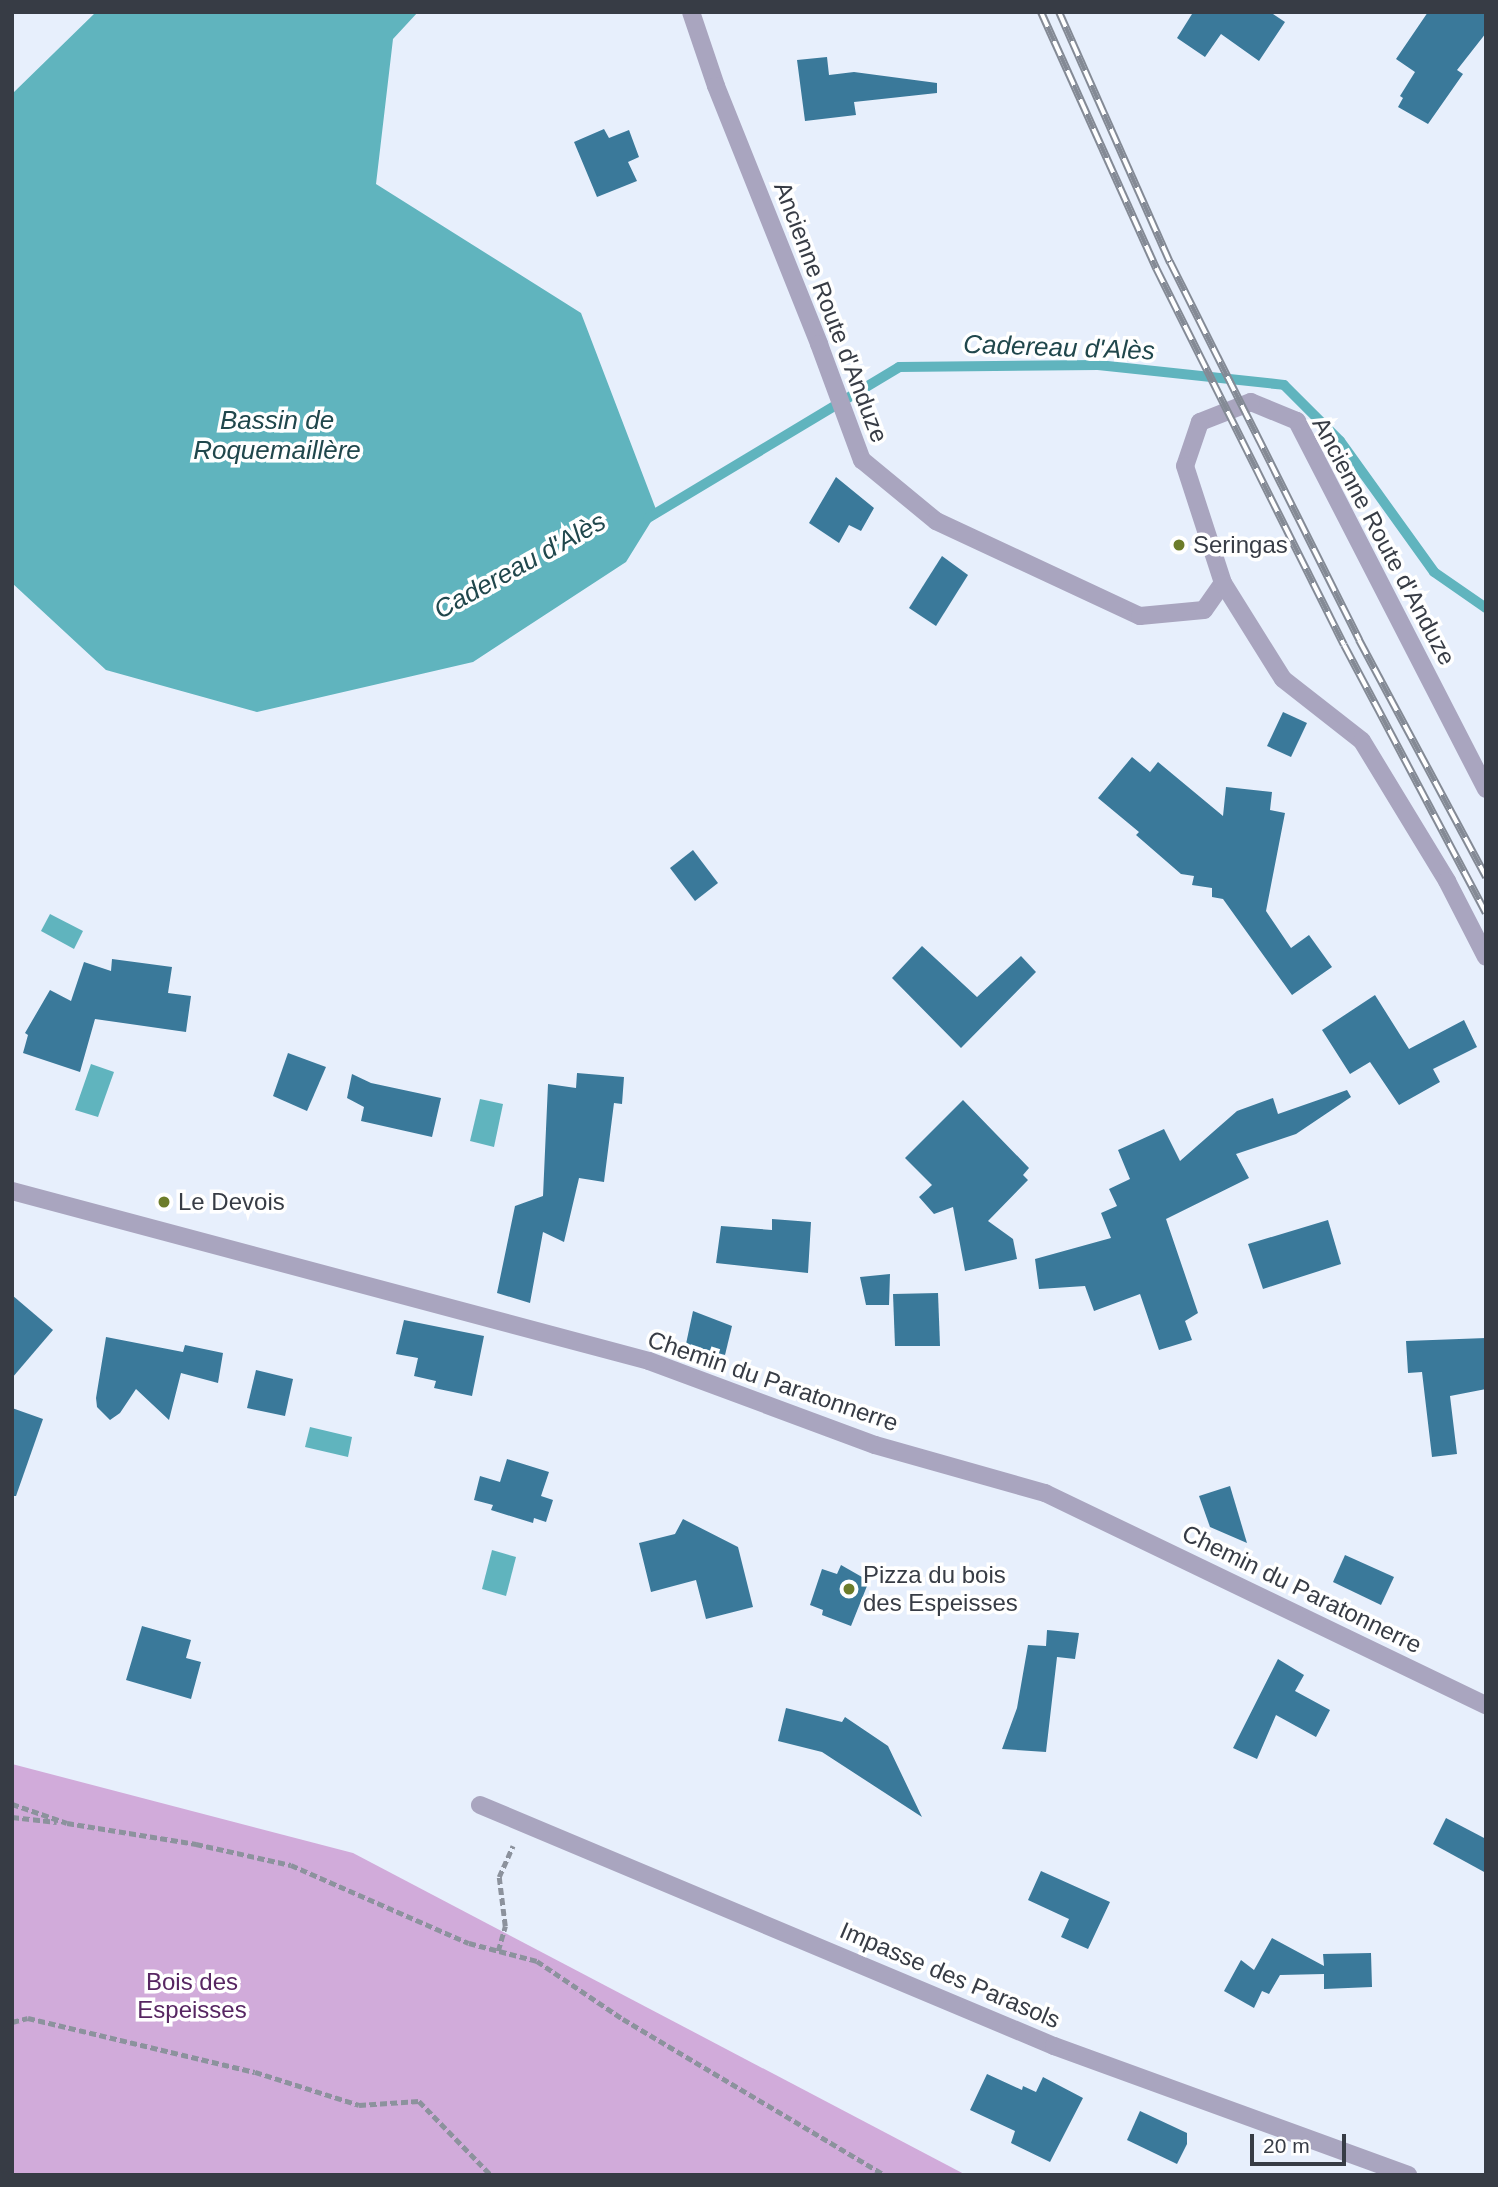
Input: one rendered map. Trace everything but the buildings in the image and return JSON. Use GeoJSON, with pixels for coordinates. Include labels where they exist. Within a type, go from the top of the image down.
{"type":"FeatureCollection","features":[{"type":"Feature","properties":{"kind":"street","name":"Ancienne Route d'Anduze"},"geometry":{"type":"LineString","coordinates":[[691,12],[716,86],[819,344],[862,460],[936,521],[1140,616],[1204,610],[1223,583],[1185,467],[1200,422],[1251,402],[1297,421],[1486,789]]}},
{"type":"Feature","properties":{"kind":"street"},"geometry":{"type":"LineString","coordinates":[[1223,583],[1283,680],[1362,741],[1447,881],[1486,957]]}},
{"type":"Feature","properties":{"kind":"street","name":"Chemin du Paratonnerre"},"geometry":{"type":"LineString","coordinates":[[12,1191],[649,1361],[875,1445],[1045,1493],[1486,1705]]}},
{"type":"Feature","properties":{"kind":"street","name":"Impasse des Parasols"},"geometry":{"type":"LineString","coordinates":[[480,1805],[1054,2046],[1408,2175]]}},
{"type":"Feature","properties":{"kind":"path"},"geometry":{"type":"LineString","coordinates":[[12,1804],[67,1823]]}},
{"type":"Feature","properties":{"kind":"path"},"geometry":{"type":"LineString","coordinates":[[12,1817],[196,1844],[290,1865],[469,1943],[537,1961],[623,2019],[885,2175]]}},
{"type":"Feature","properties":{"kind":"path"},"geometry":{"type":"LineString","coordinates":[[498,1951],[505,1926],[499,1877],[523,1823]]}},
{"type":"Feature","properties":{"kind":"path"},"geometry":{"type":"LineString","coordinates":[[12,2022],[28,2018],[215,2063],[359,2105],[419,2101],[491,2175]]}},
{"type":"Feature","properties":{"kind":"green space","name":"Bois des Espeisses"},"geometry":{"type":"Polygon","coordinates":[[[12,1764],[353,1853],[966,2175],[12,2175],[12,1764]]]}},
{"type":"Feature","properties":{"kind":"water","name":"Bassin de Roquemaillère"},"geometry":{"type":"Polygon","coordinates":[[[96,12],[418,12],[393,39],[376,184],[581,313],[657,512],[626,562],[473,662],[257,712],[106,670],[12,583],[12,94],[96,12]]]}},
{"type":"Feature","properties":{"kind":"water"},"geometry":{"type":"Polygon","coordinates":[[[50,914],[83,931],[74,949],[41,931],[50,914]]]}},
{"type":"Feature","properties":{"kind":"water"},"geometry":{"type":"Polygon","coordinates":[[[91,1064],[114,1072],[98,1117],[75,1110],[91,1064]]]}},
{"type":"Feature","properties":{"kind":"water"},"geometry":{"type":"Polygon","coordinates":[[[480,1099],[503,1104],[494,1147],[470,1141],[480,1099]]]}},
{"type":"Feature","properties":{"kind":"water"},"geometry":{"type":"Polygon","coordinates":[[[310,1427],[352,1437],[348,1457],[305,1447],[310,1427]]]}},
{"type":"Feature","properties":{"kind":"water"},"geometry":{"type":"Polygon","coordinates":[[[492,1550],[516,1557],[506,1596],[482,1589],[492,1550]]]}},
{"type":"Feature","properties":{"kind":"waterway","name":"Cadereau d'Alès"},"geometry":{"type":"LineString","coordinates":[[648,518],[899,367],[1098,365],[1284,385],[1340,441],[1434,572],[1486,608]]}},
{"type":"Feature","properties":{"kind":"railway"},"geometry":{"type":"LineString","coordinates":[[1041,12],[1156,268],[1344,645],[1486,913]]}},
{"type":"Feature","properties":{"kind":"railway"},"geometry":{"type":"LineString","coordinates":[[1059,12],[1170,262],[1359,640],[1486,877]]}},
{"type":"Feature","properties":{"kind":"place","name":"Seringas"},"geometry":{"type":"Point","coordinates":[1179,545]}},
{"type":"Feature","properties":{"kind":"place","name":"Le Devois"},"geometry":{"type":"Point","coordinates":[164,1202]}},
{"type":"Feature","properties":{"kind":"place","name":"Pizza du bois des Espeisses"},"geometry":{"type":"Point","coordinates":[849,1589]}}]}
